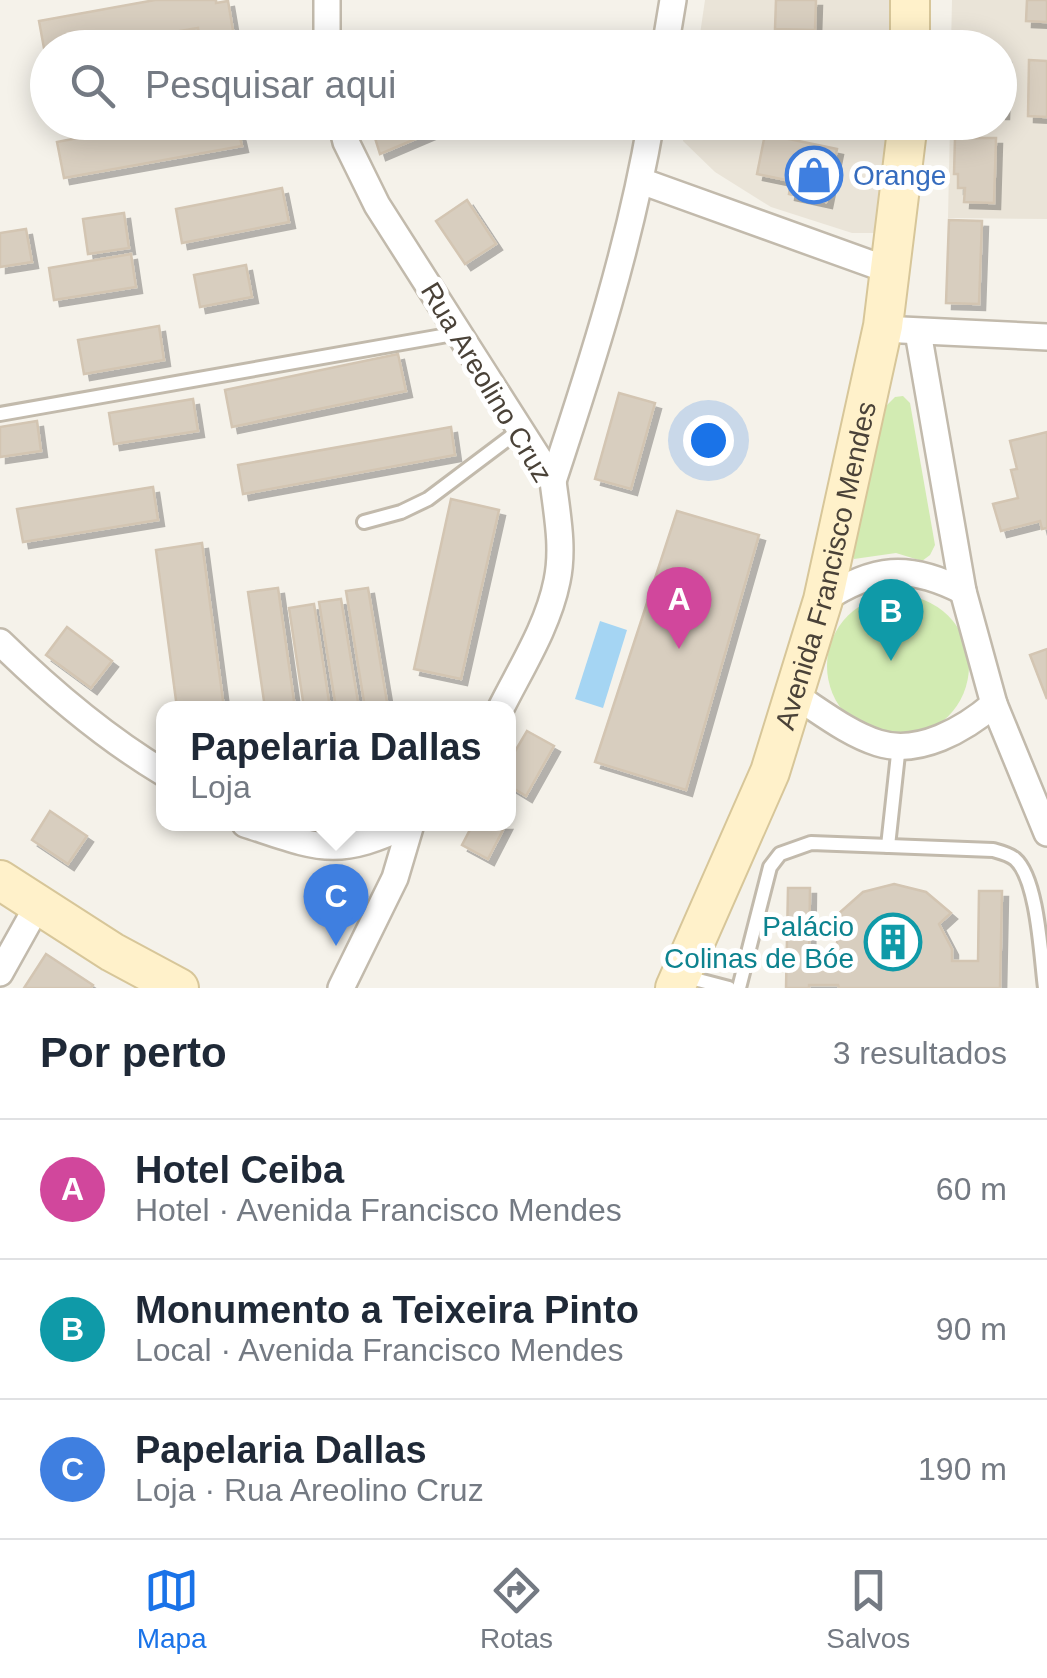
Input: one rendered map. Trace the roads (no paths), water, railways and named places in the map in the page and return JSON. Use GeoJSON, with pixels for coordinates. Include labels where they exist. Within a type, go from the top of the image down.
{"type":"FeatureCollection","features":[{"type":"Feature","properties":{"kind":"main road"},"geometry":{"type":"LineString","coordinates":[[910,0],[910,30]]}},
{"type":"Feature","properties":{"kind":"main road","name":"Avenida Francisco Mendes"},"geometry":{"type":"LineString","coordinates":[[678,982],[770,772],[796,696],[900,329],[891,271],[906,140]]}},
{"type":"Feature","properties":{"kind":"main road"},"geometry":{"type":"LineString","coordinates":[[0,880],[112,952],[179,988]]}},
{"type":"Feature","properties":{"kind":"street"},"geometry":{"type":"LineString","coordinates":[[327,0],[327,30]]}},
{"type":"Feature","properties":{"kind":"street"},"geometry":{"type":"LineString","coordinates":[[667,30],[673,0]]}},
{"type":"Feature","properties":{"kind":"street","name":"Rua Areolino Cruz"},"geometry":{"type":"LineString","coordinates":[[346,140],[377,204],[553,481],[560,535],[558,581],[541,630],[505,701]]}},
{"type":"Feature","properties":{"kind":"street"},"geometry":{"type":"LineString","coordinates":[[553,481],[602,329],[648,140]]}},
{"type":"Feature","properties":{"kind":"street"},"geometry":{"type":"LineString","coordinates":[[641,181],[891,271]]}},
{"type":"Feature","properties":{"kind":"street"},"geometry":{"type":"LineString","coordinates":[[1047,337],[900,329],[994,704],[1047,833]]}},
{"type":"Feature","properties":{"kind":"street"},"geometry":{"type":"LineString","coordinates":[[823,600],[848,584],[892,572],[922,572],[963,591]]}},
{"type":"Feature","properties":{"kind":"street"},"geometry":{"type":"LineString","coordinates":[[0,642],[63,699],[156,769]]}},
{"type":"Feature","properties":{"kind":"street"},"geometry":{"type":"LineString","coordinates":[[796,696],[879,744],[900,745],[928,742],[956,732],[994,704]]}},
{"type":"Feature","properties":{"kind":"street"},"geometry":{"type":"LineString","coordinates":[[267,831],[315,846],[340,847],[372,841],[394,831]]}},
{"type":"Feature","properties":{"kind":"street"},"geometry":{"type":"LineString","coordinates":[[341,988],[395,878],[408,831]]}},
{"type":"Feature","properties":{"kind":"street"},"geometry":{"type":"LineString","coordinates":[[0,973],[38,905]]}},
{"type":"Feature","properties":{"kind":"lane"},"geometry":{"type":"LineString","coordinates":[[0,414],[459,332]]}},
{"type":"Feature","properties":{"kind":"lane"},"geometry":{"type":"LineString","coordinates":[[364,522],[401,512],[428,499],[521,429]]}},
{"type":"Feature","properties":{"kind":"lane"},"geometry":{"type":"LineString","coordinates":[[888,846],[900,745]]}},
{"type":"Feature","properties":{"kind":"lane"},"geometry":{"type":"LineString","coordinates":[[739,988],[770,867],[780,854],[811,844],[993,850],[1014,858],[1023,870],[1033,899],[1045,988]]}},
{"type":"Feature","properties":{"kind":"lane"},"geometry":{"type":"LineString","coordinates":[[678,982],[730,988]]}},
{"type":"Feature","properties":{"kind":"water"},"geometry":{"type":"Polygon","coordinates":[[[600,621],[627,630],[603,708],[575,699],[600,621]]]}},
{"type":"Feature","properties":{"kind":"place","name":"Orange"},"geometry":{"type":"Point","coordinates":[814,175]}},
{"type":"Feature","properties":{"kind":"place","name":"Hotel Ceiba"},"geometry":{"type":"Point","coordinates":[679,649]}},
{"type":"Feature","properties":{"kind":"place","name":"Monumento a Teixeira Pinto"},"geometry":{"type":"Point","coordinates":[891,661]}},
{"type":"Feature","properties":{"kind":"place","name":"Palácio Colinas de Bóe"},"geometry":{"type":"Point","coordinates":[893,942]}},
{"type":"Feature","properties":{"kind":"place","name":"Papelaria Dallas"},"geometry":{"type":"Point","coordinates":[336,946]}}]}
